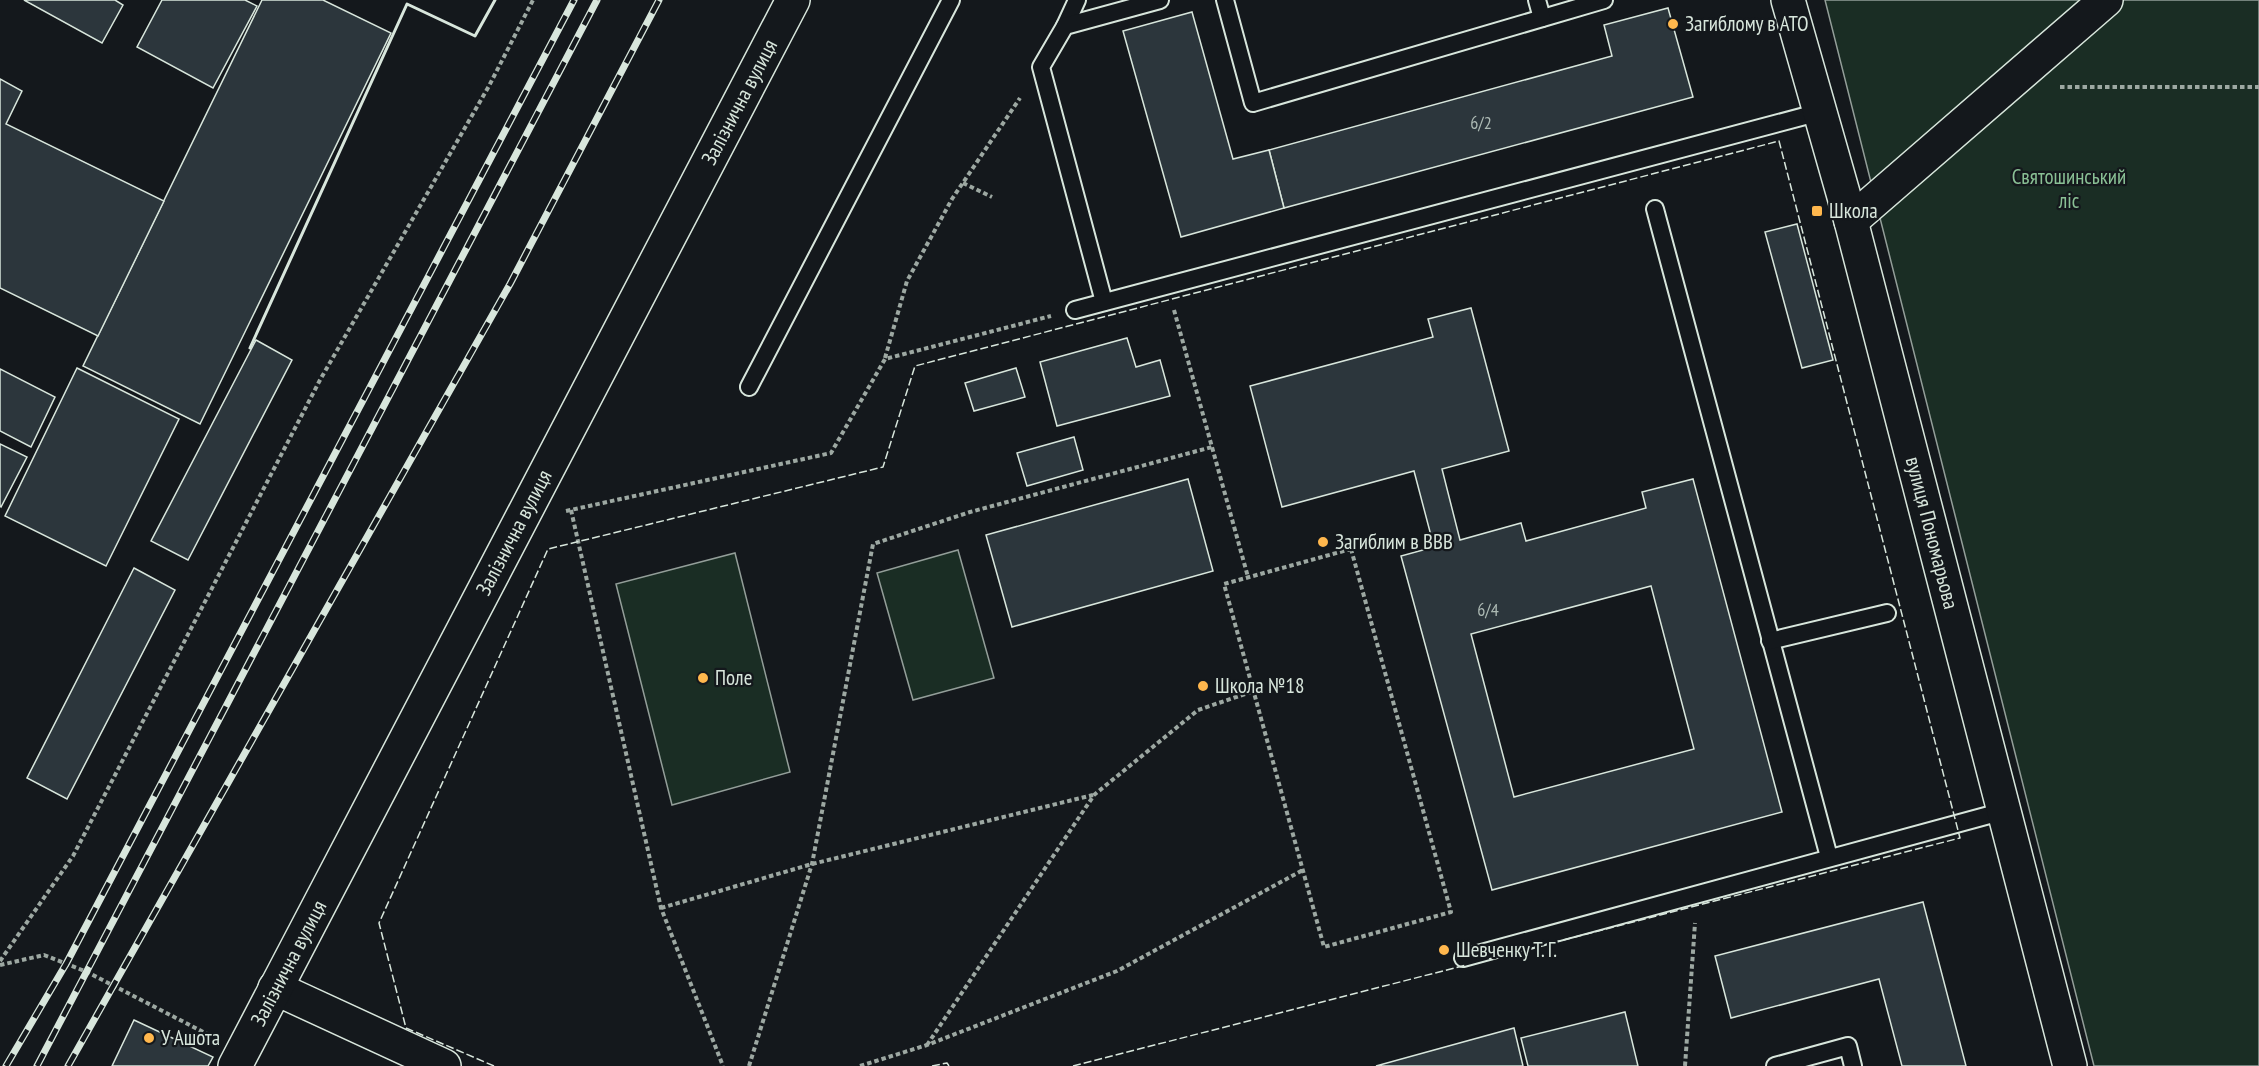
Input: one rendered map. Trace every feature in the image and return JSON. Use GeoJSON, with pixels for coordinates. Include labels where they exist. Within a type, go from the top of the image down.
{"type":"FeatureCollection","features":[{"type":"Feature","properties":{"kind":"street","name":"Залізнична вулиця"},"geometry":{"type":"LineString","coordinates":[[239,1059],[794,0]]}},
{"type":"Feature","properties":{"kind":"street","name":"вулиця Пономарьова"},"geometry":{"type":"LineString","coordinates":[[1788,0],[1851,221],[2070,1066]]}},
{"type":"Feature","properties":{"kind":"street"},"geometry":{"type":"LineString","coordinates":[[1851,221],[2106,0]]}},
{"type":"Feature","properties":{"kind":"street"},"geometry":{"type":"LineString","coordinates":[[275,988],[444,1066]]}},
{"type":"Feature","properties":{"kind":"lane"},"geometry":{"type":"LineString","coordinates":[[749,387],[951,0]]}},
{"type":"Feature","properties":{"kind":"lane"},"geometry":{"type":"LineString","coordinates":[[1077,0],[1041,67],[1104,302]]}},
{"type":"Feature","properties":{"kind":"lane"},"geometry":{"type":"LineString","coordinates":[[1065,26],[1160,0]]}},
{"type":"Feature","properties":{"kind":"lane"},"geometry":{"type":"LineString","coordinates":[[1225,0],[1254,103],[1604,0]]}},
{"type":"Feature","properties":{"kind":"lane"},"geometry":{"type":"LineString","coordinates":[[1537,0],[1542,18]]}},
{"type":"Feature","properties":{"kind":"lane"},"geometry":{"type":"LineString","coordinates":[[1074,310],[1820,112]]}},
{"type":"Feature","properties":{"kind":"lane"},"geometry":{"type":"LineString","coordinates":[[1655,209],[1829,857]]}},
{"type":"Feature","properties":{"kind":"lane"},"geometry":{"type":"LineString","coordinates":[[1770,642],[1887,613]]}},
{"type":"Feature","properties":{"kind":"lane"},"geometry":{"type":"LineString","coordinates":[[1463,958],[2004,811]]}},
{"type":"Feature","properties":{"kind":"lane"},"geometry":{"type":"LineString","coordinates":[[1775,1066],[1848,1046],[1853,1066]]}},
{"type":"Feature","properties":{"kind":"path"},"geometry":{"type":"LineString","coordinates":[[0,963],[73,856],[320,380],[489,86],[533,0]]}},
{"type":"Feature","properties":{"kind":"path"},"geometry":{"type":"LineString","coordinates":[[560,513],[831,453],[885,359],[908,281],[952,199],[1041,67]]}},
{"type":"Feature","properties":{"kind":"path"},"geometry":{"type":"LineString","coordinates":[[2006,87],[2259,87]]}},
{"type":"Feature","properties":{"kind":"path"},"geometry":{"type":"LineString","coordinates":[[963,183],[992,197]]}},
{"type":"Feature","properties":{"kind":"path"},"geometry":{"type":"LineString","coordinates":[[1168,286],[1248,578]]}},
{"type":"Feature","properties":{"kind":"path"},"geometry":{"type":"LineString","coordinates":[[885,359],[1074,310]]}},
{"type":"Feature","properties":{"kind":"path"},"geometry":{"type":"LineString","coordinates":[[749,1066],[812,864],[873,544],[970,512],[1212,447]]}},
{"type":"Feature","properties":{"kind":"path"},"geometry":{"type":"LineString","coordinates":[[571,510],[661,908],[723,1066]]}},
{"type":"Feature","properties":{"kind":"path"},"geometry":{"type":"LineString","coordinates":[[1352,549],[1451,912],[1324,947],[1254,691],[1224,584],[1352,549]]}},
{"type":"Feature","properties":{"kind":"path"},"geometry":{"type":"LineString","coordinates":[[927,1045],[1094,795],[1198,710],[1254,691]]}},
{"type":"Feature","properties":{"kind":"path"},"geometry":{"type":"LineString","coordinates":[[661,908],[812,864],[1094,795]]}},
{"type":"Feature","properties":{"kind":"path"},"geometry":{"type":"LineString","coordinates":[[860,1066],[927,1045],[1117,971],[1303,870]]}},
{"type":"Feature","properties":{"kind":"path"},"geometry":{"type":"LineString","coordinates":[[1685,1066],[1697,895]]}},
{"type":"Feature","properties":{"kind":"path"},"geometry":{"type":"LineString","coordinates":[[0,963],[44,955],[87,972],[239,1059]]}},
{"type":"Feature","properties":{"kind":"green space","name":"Святошинський ліс"},"geometry":{"type":"Polygon","coordinates":[[[1825,0],[2259,0],[2259,1066],[2094,1066],[1825,0]]]}},
{"type":"Feature","properties":{"kind":"green space"},"geometry":{"type":"Polygon","coordinates":[[[958,550],[994,678],[913,700],[877,573],[958,550]]]}},
{"type":"Feature","properties":{"kind":"green space","name":"Поле"},"geometry":{"type":"Polygon","coordinates":[[[735,553],[790,772],[672,805],[616,584],[735,553]]]}},
{"type":"Feature","properties":{"kind":"building"},"geometry":{"type":"Polygon","coordinates":[[[24,0],[115,0],[123,5],[102,43],[24,0]]]}},
{"type":"Feature","properties":{"kind":"building"},"geometry":{"type":"Polygon","coordinates":[[[162,0],[245,0],[257,6],[213,88],[137,47],[162,0]]]}},
{"type":"Feature","properties":{"kind":"building"},"geometry":{"type":"Polygon","coordinates":[[[262,0],[323,0],[391,33],[200,424],[83,366],[262,0]]]}},
{"type":"Feature","properties":{"kind":"building"},"geometry":{"type":"Polygon","coordinates":[[[1668,8],[1693,97],[1284,208],[1269,150],[1612,56],[1604,25],[1668,8]]]}},
{"type":"Feature","properties":{"kind":"building"},"geometry":{"type":"Polygon","coordinates":[[[1192,12],[1233,159],[1269,150],[1284,208],[1181,237],[1123,31],[1192,12]]]}},
{"type":"Feature","properties":{"kind":"building"},"geometry":{"type":"Polygon","coordinates":[[[0,79],[22,91],[6,124],[164,201],[98,336],[0,288],[0,79]]]}},
{"type":"Feature","properties":{"kind":"building"},"geometry":{"type":"Polygon","coordinates":[[[1797,224],[1833,360],[1802,368],[1765,232],[1797,224]]]}},
{"type":"Feature","properties":{"kind":"building"},"geometry":{"type":"Polygon","coordinates":[[[1471,308],[1509,451],[1442,469],[1460,540],[1521,523],[1526,541],[1646,508],[1642,492],[1693,479],[1782,812],[1492,890],[1401,556],[1434,547],[1414,471],[1282,507],[1250,386],[1433,337],[1428,319],[1471,308]],[[1651,586],[1471,634],[1514,797],[1694,749],[1651,586]]]}},
{"type":"Feature","properties":{"kind":"building"},"geometry":{"type":"Polygon","coordinates":[[[1127,338],[1136,367],[1160,360],[1170,396],[1057,426],[1040,362],[1127,338]]]}},
{"type":"Feature","properties":{"kind":"building"},"geometry":{"type":"Polygon","coordinates":[[[256,340],[292,360],[188,560],[151,541],[256,340]]]}},
{"type":"Feature","properties":{"kind":"building"},"geometry":{"type":"Polygon","coordinates":[[[77,368],[179,419],[106,566],[5,516],[77,368]]]}},
{"type":"Feature","properties":{"kind":"building"},"geometry":{"type":"Polygon","coordinates":[[[1016,368],[1025,397],[974,411],[965,383],[1016,368]]]}},
{"type":"Feature","properties":{"kind":"building"},"geometry":{"type":"Polygon","coordinates":[[[0,369],[55,397],[31,447],[0,431],[0,369]]]}},
{"type":"Feature","properties":{"kind":"building"},"geometry":{"type":"Polygon","coordinates":[[[1074,437],[1083,470],[1027,486],[1017,453],[1074,437]]]}},
{"type":"Feature","properties":{"kind":"building"},"geometry":{"type":"Polygon","coordinates":[[[0,444],[27,457],[1,507],[0,506],[0,444]]]}},
{"type":"Feature","properties":{"kind":"building"},"geometry":{"type":"Polygon","coordinates":[[[1188,479],[1213,571],[1012,627],[986,535],[1188,479]]]}},
{"type":"Feature","properties":{"kind":"building"},"geometry":{"type":"Polygon","coordinates":[[[134,568],[175,590],[67,799],[27,778],[134,568]]]}},
{"type":"Feature","properties":{"kind":"building"},"geometry":{"type":"Polygon","coordinates":[[[1923,902],[1966,1066],[1902,1066],[1879,979],[1731,1018],[1715,956],[1923,902]]]}},
{"type":"Feature","properties":{"kind":"building"},"geometry":{"type":"Polygon","coordinates":[[[1625,1012],[1638,1066],[1528,1066],[1521,1038],[1625,1012]]]}},
{"type":"Feature","properties":{"kind":"building","name":"У Ашота"},"geometry":{"type":"Polygon","coordinates":[[[134,1020],[213,1057],[208,1066],[112,1066],[134,1020]]]}},
{"type":"Feature","properties":{"kind":"building"},"geometry":{"type":"Polygon","coordinates":[[[1514,1028],[1523,1066],[1376,1066],[1514,1028]]]}},
{"type":"Feature","properties":{"kind":"railway"},"geometry":{"type":"LineString","coordinates":[[6,1066],[66,964],[574,0]]}},
{"type":"Feature","properties":{"kind":"railway"},"geometry":{"type":"LineString","coordinates":[[37,1066],[597,0]]}},
{"type":"Feature","properties":{"kind":"railway"},"geometry":{"type":"LineString","coordinates":[[68,1066],[510,284],[659,0]]}},
{"type":"Feature","properties":{"kind":"fence"},"geometry":{"type":"LineString","coordinates":[[494,1066],[406,1028],[379,923],[548,549],[883,467],[915,366],[1779,141],[1960,838],[1489,959]]}},
{"type":"Feature","properties":{"kind":"fence"},"geometry":{"type":"LineString","coordinates":[[1073,1066],[1466,965]]}},
{"type":"Feature","properties":{"kind":"fence"},"geometry":{"type":"LineString","coordinates":[[932,1066],[947,1063],[949,1066]]}},
{"type":"Feature","properties":{"kind":"wall"},"geometry":{"type":"LineString","coordinates":[[250,348],[407,4],[475,36],[495,0]]}},
{"type":"Feature","properties":{"kind":"place","name":"Загиблому в АТО"},"geometry":{"type":"Point","coordinates":[1673,24]}},
{"type":"Feature","properties":{"kind":"place","name":"Школа"},"geometry":{"type":"Point","coordinates":[1817,211]}},
{"type":"Feature","properties":{"kind":"place","name":"Загиблим в ВВВ"},"geometry":{"type":"Point","coordinates":[1323,542]}},
{"type":"Feature","properties":{"kind":"place","name":"Поле"},"geometry":{"type":"Point","coordinates":[703,678]}},
{"type":"Feature","properties":{"kind":"place","name":"Школа №18"},"geometry":{"type":"Point","coordinates":[1203,686]}},
{"type":"Feature","properties":{"kind":"place","name":"Шевченку Т. Г."},"geometry":{"type":"Point","coordinates":[1444,950]}},
{"type":"Feature","properties":{"kind":"place","name":"У Ашота"},"geometry":{"type":"Point","coordinates":[149,1038]}}]}
